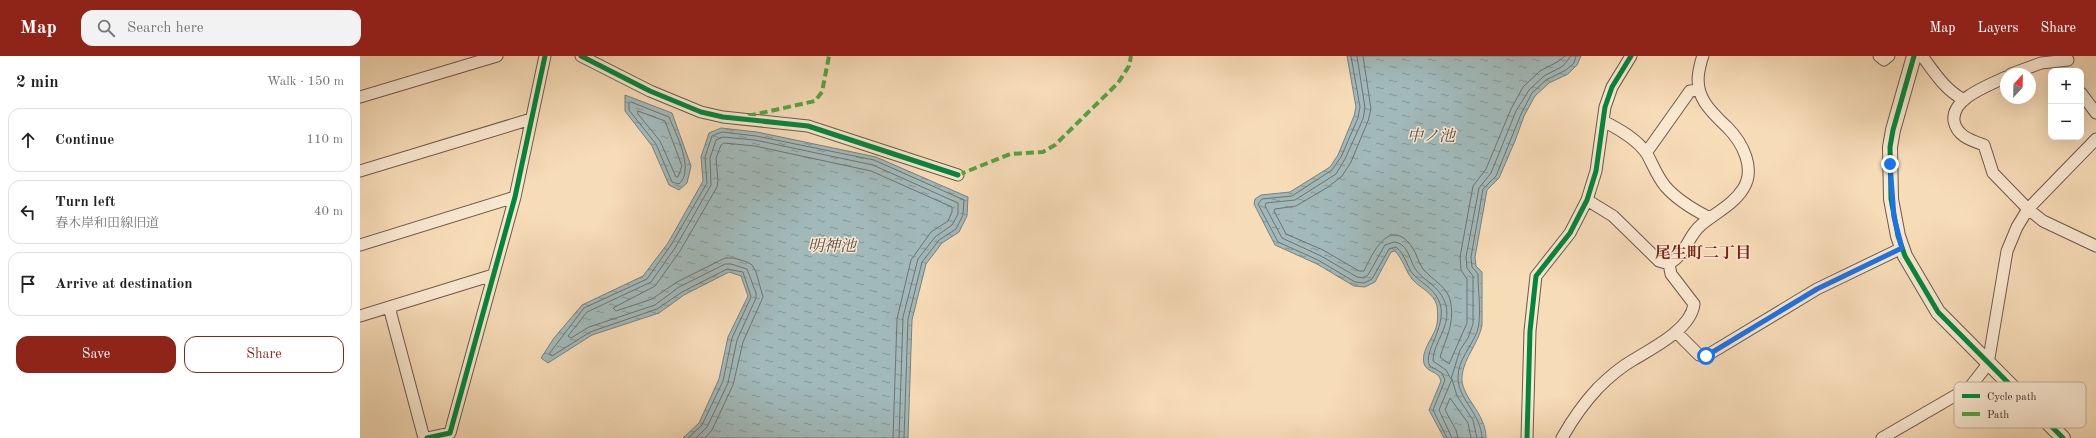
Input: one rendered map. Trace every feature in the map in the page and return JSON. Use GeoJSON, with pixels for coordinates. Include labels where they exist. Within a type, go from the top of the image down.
{"type":"FeatureCollection","features":[{"type":"Feature","properties":{"kind":"street"},"geometry":{"type":"LineString","coordinates":[[360,97],[497,56]]}},
{"type":"Feature","properties":{"kind":"street"},"geometry":{"type":"LineString","coordinates":[[389,307],[426,438],[450,432],[515,197],[545,56]]}},
{"type":"Feature","properties":{"kind":"street"},"geometry":{"type":"LineString","coordinates":[[581,56],[650,90],[701,112],[723,117],[808,126],[958,175]]}},
{"type":"Feature","properties":{"kind":"street"},"geometry":{"type":"LineString","coordinates":[[1527,438],[1530,331],[1536,276],[1570,233],[1587,200],[1596,171],[1605,107],[1612,87],[1631,56]]}},
{"type":"Feature","properties":{"kind":"street"},"geometry":{"type":"LineString","coordinates":[[1669,264],[1680,257],[1698,228],[1732,201],[1743,190],[1749,176],[1748,162],[1741,145],[1728,128],[1706,106],[1699,90],[1698,76],[1703,56]]}},
{"type":"Feature","properties":{"kind":"street"},"geometry":{"type":"LineString","coordinates":[[1879,56],[1884,60],[1889,56]]}},
{"type":"Feature","properties":{"kind":"street"},"geometry":{"type":"LineString","coordinates":[[1914,56],[1893,130],[1890,147],[1891,199],[1898,236],[1905,256],[1938,312],[2006,382]]}},
{"type":"Feature","properties":{"kind":"street"},"geometry":{"type":"LineString","coordinates":[[1922,56],[1952,94],[1964,100]]}},
{"type":"Feature","properties":{"kind":"street"},"geometry":{"type":"LineString","coordinates":[[2027,68],[2041,63],[2069,62]]}},
{"type":"Feature","properties":{"kind":"street"},"geometry":{"type":"LineString","coordinates":[[2000,80],[1959,103],[1954,116],[1956,128],[1965,138],[1984,145],[1993,173],[2028,210],[2043,221],[2096,246]]}},
{"type":"Feature","properties":{"kind":"street"},"geometry":{"type":"LineString","coordinates":[[1646,153],[1690,92],[1699,90]]}},
{"type":"Feature","properties":{"kind":"street"},"geometry":{"type":"LineString","coordinates":[[2084,97],[2096,113]]}},
{"type":"Feature","properties":{"kind":"street"},"geometry":{"type":"LineString","coordinates":[[360,171],[531,119]]}},
{"type":"Feature","properties":{"kind":"street"},"geometry":{"type":"LineString","coordinates":[[1603,121],[1620,129],[1646,153],[1656,174],[1666,187],[1695,211],[1710,218]]}},
{"type":"Feature","properties":{"kind":"street"},"geometry":{"type":"LineString","coordinates":[[1974,382],[1988,364],[2007,252],[2017,227],[2028,210],[2096,139]]}},
{"type":"Feature","properties":{"kind":"street"},"geometry":{"type":"LineString","coordinates":[[360,245],[515,197]]}},
{"type":"Feature","properties":{"kind":"street"},"geometry":{"type":"LineString","coordinates":[[1587,200],[1613,216],[1659,260],[1669,264]]}},
{"type":"Feature","properties":{"kind":"street"},"geometry":{"type":"LineString","coordinates":[[1676,332],[1699,355],[1706,356],[1817,289],[1902,248]]}},
{"type":"Feature","properties":{"kind":"street"},"geometry":{"type":"LineString","coordinates":[[1562,438],[1576,414],[1598,388],[1622,368],[1646,354],[1676,332],[1693,314],[1694,304],[1672,274],[1669,264]]}},
{"type":"Feature","properties":{"kind":"street"},"geometry":{"type":"LineString","coordinates":[[360,316],[493,275]]}},
{"type":"Feature","properties":{"kind":"street"},"geometry":{"type":"LineString","coordinates":[[1882,438],[1954,396]]}},
{"type":"Feature","properties":{"kind":"street"},"geometry":{"type":"LineString","coordinates":[[2054,428],[2064,438]]}},
{"type":"Feature","properties":{"kind":"water","name":"中ノ池"},"geometry":{"type":"Polygon","coordinates":[[[1347,56],[1581,56],[1577,65],[1568,74],[1549,83],[1535,96],[1524,116],[1499,178],[1487,190],[1475,257],[1476,266],[1482,272],[1482,325],[1478,338],[1463,369],[1462,376],[1462,384],[1482,420],[1486,438],[1444,438],[1429,410],[1441,381],[1436,373],[1426,368],[1424,361],[1425,352],[1437,326],[1437,306],[1430,294],[1412,279],[1395,251],[1391,252],[1375,282],[1365,287],[1354,286],[1317,264],[1275,245],[1254,204],[1255,199],[1261,195],[1290,192],[1330,167],[1338,155],[1354,116],[1356,107],[1347,56]]]}},
{"type":"Feature","properties":{"kind":"water"},"geometry":{"type":"Polygon","coordinates":[[[625,95],[672,113],[691,166],[687,183],[679,190],[669,185],[652,146],[625,111],[625,95]]]}},
{"type":"Feature","properties":{"kind":"water","name":"明神池"},"geometry":{"type":"Polygon","coordinates":[[[721,128],[757,132],[876,157],[968,197],[967,216],[959,232],[942,243],[926,264],[912,320],[908,438],[683,438],[699,423],[719,379],[728,337],[748,296],[741,276],[729,272],[684,295],[659,313],[592,335],[548,363],[541,358],[554,338],[582,305],[643,276],[668,243],[703,181],[701,157],[709,133],[721,128]]]}},
{"type":"Feature","properties":{"kind":"marked path"},"geometry":{"type":"LineString","coordinates":[[748,116],[815,101],[822,92],[829,56]]}},
{"type":"Feature","properties":{"kind":"marked path"},"geometry":{"type":"LineString","coordinates":[[958,175],[1010,154],[1043,152],[1055,145],[1118,83],[1129,66],[1131,56]]}},
{"type":"Feature","properties":{"kind":"cycle path"},"geometry":{"type":"LineString","coordinates":[[427,438],[450,433],[515,197],[545,56]]}},
{"type":"Feature","properties":{"kind":"cycle path"},"geometry":{"type":"LineString","coordinates":[[581,56],[650,91],[701,112],[723,117],[808,126],[958,175]]}},
{"type":"Feature","properties":{"kind":"cycle path"},"geometry":{"type":"LineString","coordinates":[[1527,438],[1530,331],[1536,276],[1570,233],[1587,200],[1596,171],[1605,107],[1612,87],[1631,56]]}},
{"type":"Feature","properties":{"kind":"cycle path"},"geometry":{"type":"LineString","coordinates":[[1914,56],[1893,130],[1890,147],[1891,199],[1898,236],[1905,256],[1938,312],[2007,382]]}},
{"type":"Feature","properties":{"kind":"cycle path"},"geometry":{"type":"LineString","coordinates":[[2053,428],[2063,438]]}},
{"type":"Feature","properties":{"kind":"district","name":"尾生町二丁目"},"geometry":{"type":"Point","coordinates":[1703,252]}},
{"type":"Feature","properties":{"kind":"route"},"geometry":{"type":"LineString","coordinates":[[1706,356],[1817,289],[1902,248],[1898,236],[1891,199],[1890,164]]}}]}
